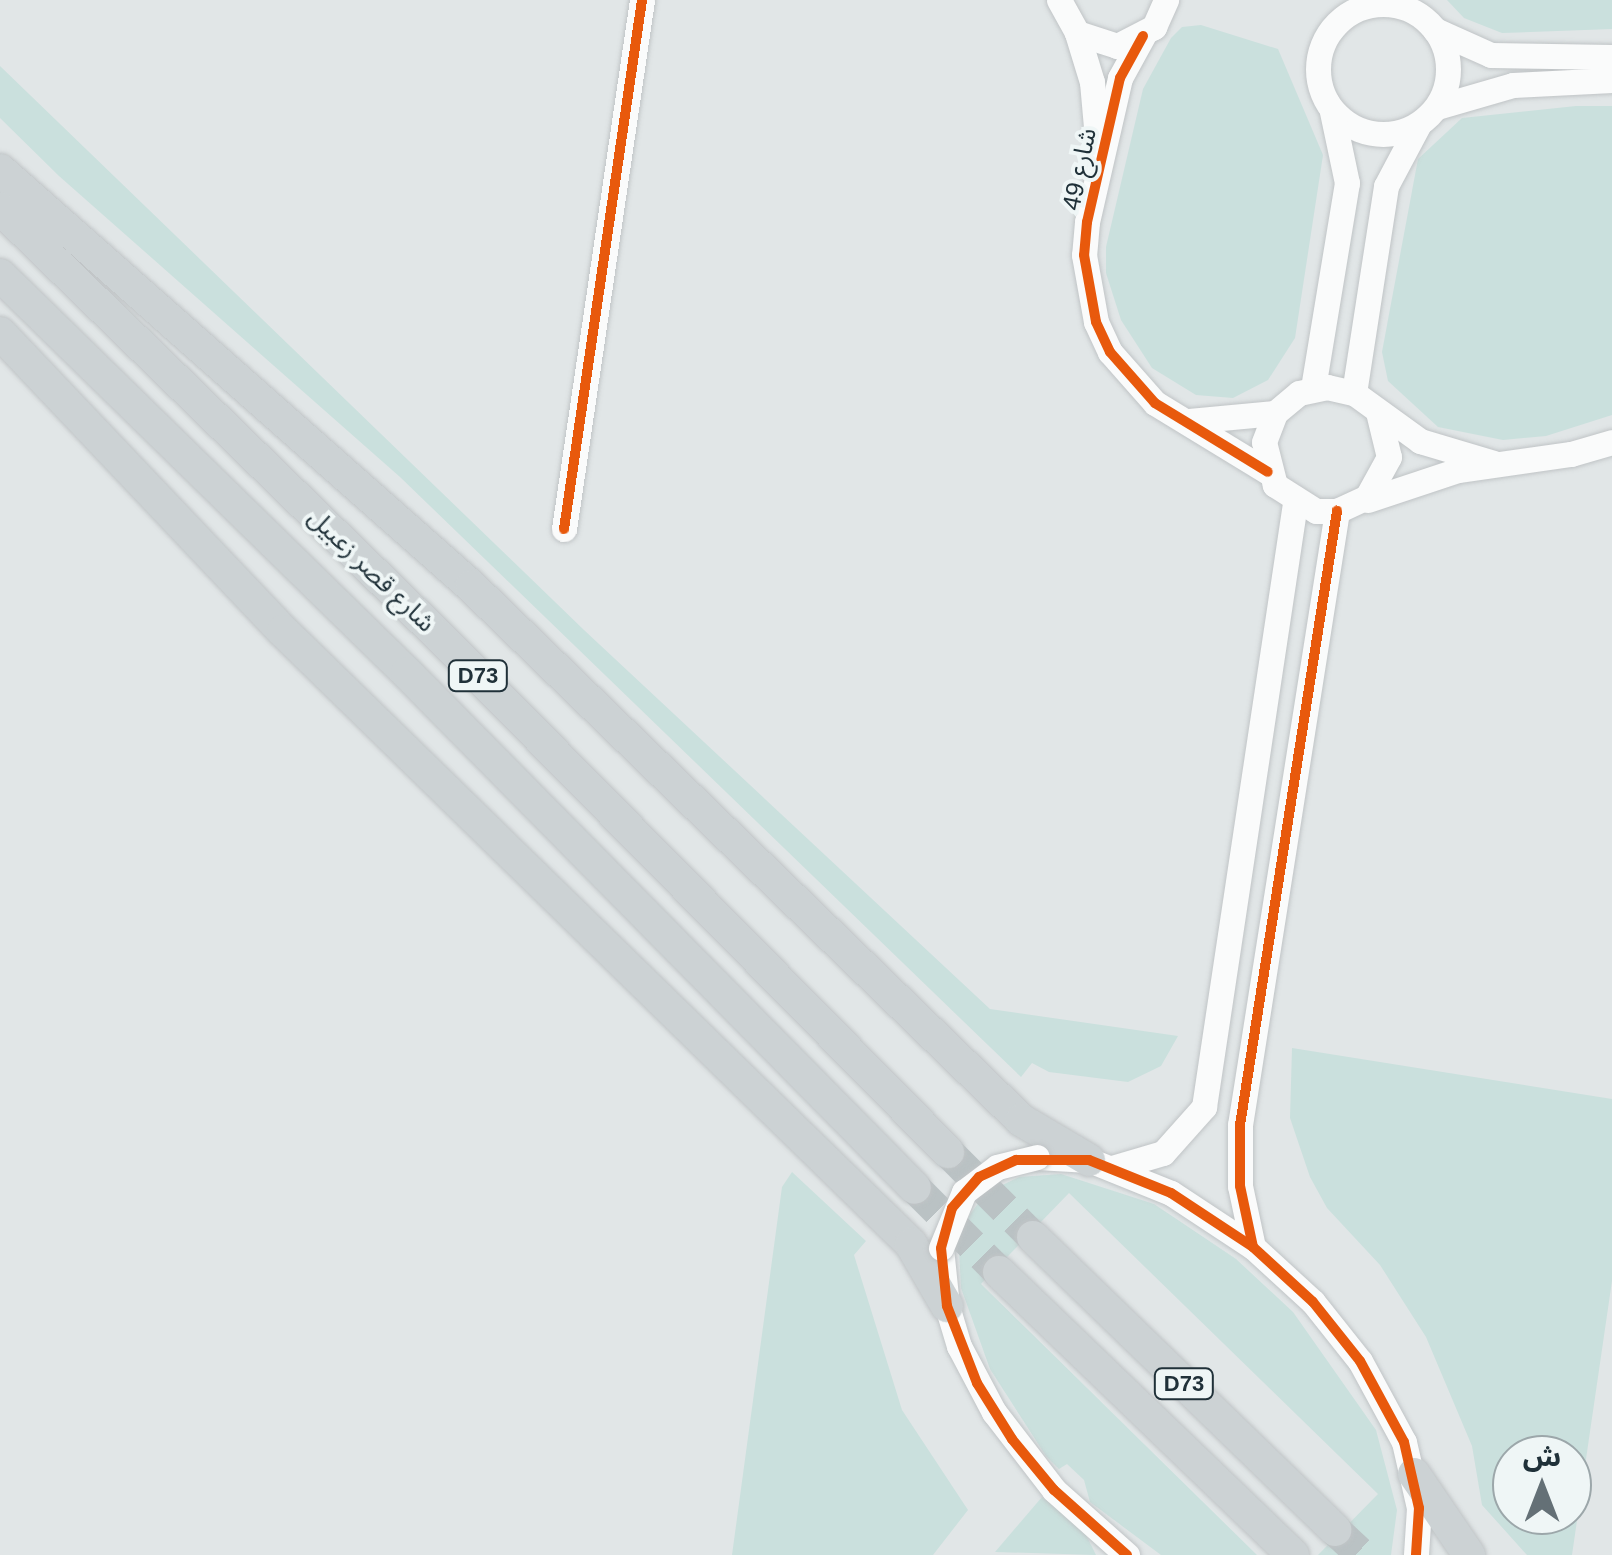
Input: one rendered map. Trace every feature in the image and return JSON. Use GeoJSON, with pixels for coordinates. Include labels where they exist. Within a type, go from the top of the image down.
{"type":"FeatureCollection","features":[{"type":"Feature","properties":{"kind":"main road"},"geometry":{"type":"LineString","coordinates":[[0,170],[471,586],[1021,1120],[1100,1164]]}},
{"type":"Feature","properties":{"kind":"main road","name":"شارع قصر زعبيل"},"geometry":{"type":"LineString","coordinates":[[0,208],[438,636],[948,1152]]}},
{"type":"Feature","properties":{"kind":"main road","name":"شارع قصر زعبيل"},"geometry":{"type":"LineString","coordinates":[[0,275],[407,673],[915,1188]]}},
{"type":"Feature","properties":{"kind":"main road"},"geometry":{"type":"LineString","coordinates":[[0,333],[282,631],[911,1244],[946,1306]]}},
{"type":"Feature","properties":{"kind":"main road","name":"D73"},"geometry":{"type":"LineString","coordinates":[[1033,1238],[1336,1530]]}},
{"type":"Feature","properties":{"kind":"main road","name":"D73"},"geometry":{"type":"LineString","coordinates":[[999,1272],[1293,1555]]}},
{"type":"Feature","properties":{"kind":"main road"},"geometry":{"type":"LineString","coordinates":[[1414,1474],[1469,1555]]}},
{"type":"Feature","properties":{"kind":"street"},"geometry":{"type":"LineString","coordinates":[[564,528],[642,0]]}},
{"type":"Feature","properties":{"kind":"street"},"geometry":{"type":"LineString","coordinates":[[1041,0],[1117,46],[1143,36]]}},
{"type":"Feature","properties":{"kind":"street","name":"شارع 49"},"geometry":{"type":"LineString","coordinates":[[1166,0],[1120,78],[1098,168],[1084,255],[1096,322],[1131,379],[1184,421],[1268,472]]}},
{"type":"Feature","properties":{"kind":"street"},"geometry":{"type":"LineString","coordinates":[[1313,388],[1346,183],[1332,112],[1316,63],[1342,18],[1377,4],[1398,6],[1435,30],[1491,55],[1612,57]]}},
{"type":"Feature","properties":{"kind":"street","name":"شارع 49"},"geometry":{"type":"LineString","coordinates":[[1067,19],[1094,94],[1098,168]]}},
{"type":"Feature","properties":{"kind":"street"},"geometry":{"type":"LineString","coordinates":[[1354,393],[1386,186],[1428,116],[1448,68],[1435,30]]}},
{"type":"Feature","properties":{"kind":"street"},"geometry":{"type":"LineString","coordinates":[[1332,112],[1364,132],[1383,135],[1513,86],[1612,80]]}},
{"type":"Feature","properties":{"kind":"street"},"geometry":{"type":"LineString","coordinates":[[1184,421],[1275,413],[1313,388],[1354,393],[1444,451],[1494,463]]}},
{"type":"Feature","properties":{"kind":"street"},"geometry":{"type":"LineString","coordinates":[[1253,1246],[1240,1186],[1240,1125],[1345,508],[1385,472],[1389,441],[1378,412]]}},
{"type":"Feature","properties":{"kind":"street"},"geometry":{"type":"LineString","coordinates":[[1275,413],[1264,442],[1268,472],[1295,503],[1345,508],[1422,479],[1612,442]]}},
{"type":"Feature","properties":{"kind":"street"},"geometry":{"type":"LineString","coordinates":[[1100,1164],[1172,1147],[1204,1107],[1295,503]]}},
{"type":"Feature","properties":{"kind":"street"},"geometry":{"type":"LineString","coordinates":[[1127,1555],[1107,1546],[1012,1439],[977,1383],[946,1306],[940,1248],[964,1192],[997,1167],[1037,1158],[1100,1164],[1172,1193],[1253,1246],[1313,1302],[1360,1361],[1394,1418],[1414,1474],[1417,1548]]}},
{"type":"Feature","properties":{"kind":"shaded area"},"geometry":{"type":"Polygon","coordinates":[[[1447,0],[1612,0],[1612,29],[1502,33],[1464,18],[1447,0]]]}},
{"type":"Feature","properties":{"kind":"shaded area"},"geometry":{"type":"Polygon","coordinates":[[[1201,25],[1278,49],[1323,155],[1295,338],[1268,380],[1233,398],[1196,395],[1152,368],[1121,320],[1106,273],[1106,247],[1143,89],[1171,38],[1182,27],[1201,25]]]}},
{"type":"Feature","properties":{"kind":"shaded area"},"geometry":{"type":"Polygon","coordinates":[[[0,66],[584,630],[990,1009],[1178,1036],[1161,1066],[1128,1082],[1049,1072],[1032,1063],[1021,1077],[400,477],[59,176],[0,118],[0,66]]]}},
{"type":"Feature","properties":{"kind":"shaded area"},"geometry":{"type":"Polygon","coordinates":[[[1612,106],[1612,415],[1546,436],[1503,440],[1438,427],[1388,381],[1382,352],[1418,159],[1462,118],[1612,106]]]}},
{"type":"Feature","properties":{"kind":"shaded area"},"geometry":{"type":"Polygon","coordinates":[[[1292,1048],[1612,1099],[1612,1281],[1590,1435],[1492,1435],[1492,1516],[1482,1505],[1472,1446],[1426,1337],[1380,1265],[1327,1208],[1310,1177],[1290,1118],[1292,1048]]]}},
{"type":"Feature","properties":{"kind":"shaded area"},"geometry":{"type":"Polygon","coordinates":[[[792,1172],[866,1241],[854,1255],[902,1410],[968,1510],[933,1555],[732,1555],[782,1187],[792,1172]]]}},
{"type":"Feature","properties":{"kind":"shaded area"},"geometry":{"type":"Polygon","coordinates":[[[1061,1174],[1154,1204],[1236,1259],[1293,1312],[1376,1430],[1397,1510],[1391,1555],[1318,1555],[1378,1494],[1069,1193],[981,1284],[1257,1555],[1161,1555],[1090,1502],[1084,1480],[1067,1464],[1059,1469],[1046,1456],[990,1369],[961,1288],[959,1249],[965,1221],[986,1193],[1019,1177],[1061,1174]]]}},
{"type":"Feature","properties":{"kind":"shaded area"},"geometry":{"type":"Polygon","coordinates":[[[1042,1497],[1084,1531],[1096,1555],[995,1552],[1042,1497]]]}},
{"type":"Feature","properties":{"kind":"shaded area"},"geometry":{"type":"Polygon","coordinates":[[[1509,1535],[1575,1535],[1572,1555],[1527,1555],[1509,1535]]]}},
{"type":"Feature","properties":{"kind":"tunnel"},"geometry":{"type":"LineString","coordinates":[[948,1152],[1033,1237]]}},
{"type":"Feature","properties":{"kind":"tunnel"},"geometry":{"type":"LineString","coordinates":[[915,1188],[999,1272]]}},
{"type":"Feature","properties":{"kind":"tunnel"},"geometry":{"type":"LineString","coordinates":[[1335,1530],[1362,1555]]}},
{"type":"Feature","properties":{"kind":"cycle path"},"geometry":{"type":"LineString","coordinates":[[564,529],[642,0]]}},
{"type":"Feature","properties":{"kind":"cycle path"},"geometry":{"type":"LineString","coordinates":[[1143,36],[1120,78],[1087,222],[1084,255],[1096,322],[1110,352],[1155,403],[1268,472]]}},
{"type":"Feature","properties":{"kind":"cycle path"},"geometry":{"type":"LineString","coordinates":[[1253,1247],[1240,1186],[1240,1125],[1337,511]]}},
{"type":"Feature","properties":{"kind":"cycle path"},"geometry":{"type":"LineString","coordinates":[[1127,1555],[1054,1490],[1012,1439],[977,1383],[947,1306],[941,1248],[952,1208],[979,1177],[1016,1160],[1089,1160],[1171,1193],[1253,1247],[1313,1302],[1360,1361],[1404,1442],[1419,1508],[1416,1555]]}}]}
